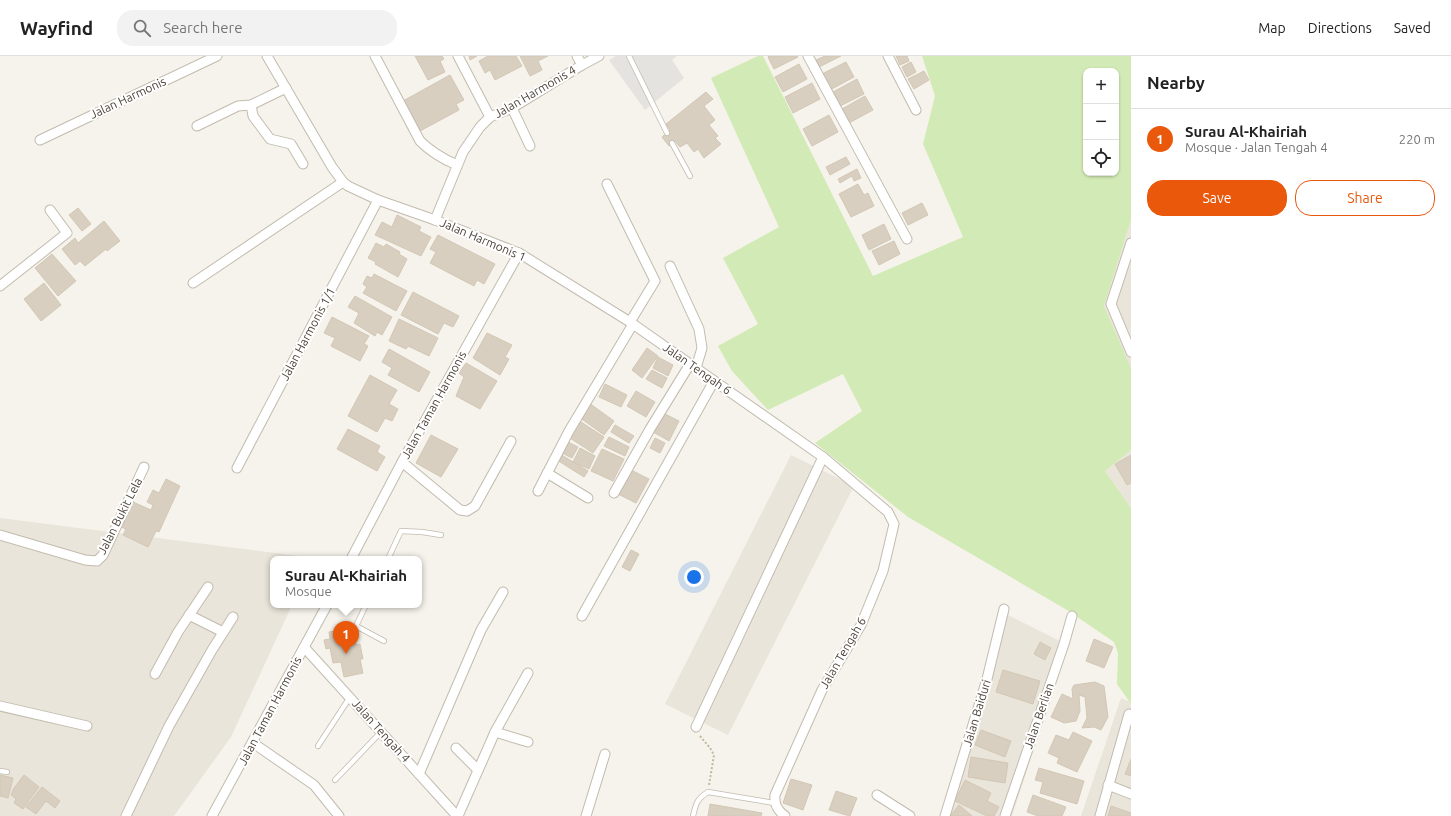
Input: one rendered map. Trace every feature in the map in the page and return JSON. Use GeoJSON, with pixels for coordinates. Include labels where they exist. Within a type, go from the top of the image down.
{"type":"FeatureCollection","features":[{"type":"Feature","properties":{"kind":"street","name":"Jalan Harmonis"},"geometry":{"type":"LineString","coordinates":[[40,140],[217,56]]}},
{"type":"Feature","properties":{"kind":"street","name":"Jalan Harmonis 1"},"geometry":{"type":"LineString","coordinates":[[267,56],[332,167],[343,182],[378,200],[435,220],[519,253],[631,323]]}},
{"type":"Feature","properties":{"kind":"street"},"geometry":{"type":"LineString","coordinates":[[375,56],[420,141],[428,149],[440,157],[457,165]]}},
{"type":"Feature","properties":{"kind":"street"},"geometry":{"type":"LineString","coordinates":[[458,56],[490,117]]}},
{"type":"Feature","properties":{"kind":"street"},"geometry":{"type":"LineString","coordinates":[[577,56],[582,65]]}},
{"type":"Feature","properties":{"kind":"street","name":"Jalan Harmonis 4"},"geometry":{"type":"LineString","coordinates":[[435,220],[457,165],[471,140],[490,117],[512,108],[599,56]]}},
{"type":"Feature","properties":{"kind":"street"},"geometry":{"type":"LineString","coordinates":[[808,56],[907,239]]}},
{"type":"Feature","properties":{"kind":"street"},"geometry":{"type":"LineString","coordinates":[[888,56],[916,110]]}},
{"type":"Feature","properties":{"kind":"street"},"geometry":{"type":"LineString","coordinates":[[197,126],[238,106],[251,105],[286,88]]}},
{"type":"Feature","properties":{"kind":"street"},"geometry":{"type":"LineString","coordinates":[[251,105],[253,116],[270,139],[291,144],[303,164]]}},
{"type":"Feature","properties":{"kind":"street"},"geometry":{"type":"LineString","coordinates":[[512,108],[530,146]]}},
{"type":"Feature","properties":{"kind":"street"},"geometry":{"type":"LineString","coordinates":[[193,283],[343,182]]}},
{"type":"Feature","properties":{"kind":"street"},"geometry":{"type":"LineString","coordinates":[[538,491],[569,431],[655,281],[607,184]]}},
{"type":"Feature","properties":{"kind":"street","name":"Jalan Harmonis 1/1"},"geometry":{"type":"LineString","coordinates":[[237,468],[378,200]]}},
{"type":"Feature","properties":{"kind":"street"},"geometry":{"type":"LineString","coordinates":[[0,286],[67,233],[50,210]]}},
{"type":"Feature","properties":{"kind":"street"},"geometry":{"type":"LineString","coordinates":[[1131,243],[1111,304],[1131,352]]}},
{"type":"Feature","properties":{"kind":"street","name":"Jalan Taman Harmonis"},"geometry":{"type":"LineString","coordinates":[[353,556],[402,462],[519,253]]}},
{"type":"Feature","properties":{"kind":"street"},"geometry":{"type":"LineString","coordinates":[[614,493],[650,429],[693,366],[702,348],[699,329],[670,266]]}},
{"type":"Feature","properties":{"kind":"street","name":"Jalan Tengah 6"},"geometry":{"type":"LineString","coordinates":[[631,323],[824,457],[888,512],[894,524],[883,571],[861,625],[822,690],[775,795],[774,803]]}},
{"type":"Feature","properties":{"kind":"street"},"geometry":{"type":"LineString","coordinates":[[582,616],[714,381]]}},
{"type":"Feature","properties":{"kind":"street"},"geometry":{"type":"LineString","coordinates":[[402,462],[460,510],[467,511],[475,506],[511,441]]}},
{"type":"Feature","properties":{"kind":"street"},"geometry":{"type":"LineString","coordinates":[[696,727],[824,457]]}},
{"type":"Feature","properties":{"kind":"street","name":"Jalan Bukit Lela"},"geometry":{"type":"LineString","coordinates":[[0,535],[85,560],[96,561],[103,555],[144,467]]}},
{"type":"Feature","properties":{"kind":"street"},"geometry":{"type":"LineString","coordinates":[[547,473],[588,498]]}},
{"type":"Feature","properties":{"kind":"street"},"geometry":{"type":"LineString","coordinates":[[155,674],[189,615],[208,587]]}},
{"type":"Feature","properties":{"kind":"street"},"geometry":{"type":"LineString","coordinates":[[419,774],[481,630],[502,592]]}},
{"type":"Feature","properties":{"kind":"street","name":"Jalan Taman Harmonis"},"geometry":{"type":"LineString","coordinates":[[212,816],[253,743],[324,608]]}},
{"type":"Feature","properties":{"kind":"street","name":"Jalan Baiduri"},"geometry":{"type":"LineString","coordinates":[[945,816],[987,679],[1004,609]]}},
{"type":"Feature","properties":{"kind":"street"},"geometry":{"type":"LineString","coordinates":[[189,615],[223,632]]}},
{"type":"Feature","properties":{"kind":"street","name":"Jalan Berlian"},"geometry":{"type":"LineString","coordinates":[[1005,816],[1064,644],[1072,616]]}},
{"type":"Feature","properties":{"kind":"street"},"geometry":{"type":"LineString","coordinates":[[126,816],[169,726],[233,617]]}},
{"type":"Feature","properties":{"kind":"street","name":"Jalan Tengah 4"},"geometry":{"type":"LineString","coordinates":[[304,647],[458,816]]}},
{"type":"Feature","properties":{"kind":"street"},"geometry":{"type":"LineString","coordinates":[[458,816],[495,732],[528,673]]}},
{"type":"Feature","properties":{"kind":"street"},"geometry":{"type":"LineString","coordinates":[[0,706],[87,726]]}},
{"type":"Feature","properties":{"kind":"street"},"geometry":{"type":"LineString","coordinates":[[1100,816],[1130,714]]}},
{"type":"Feature","properties":{"kind":"street"},"geometry":{"type":"LineString","coordinates":[[495,732],[528,742]]}},
{"type":"Feature","properties":{"kind":"street"},"geometry":{"type":"LineString","coordinates":[[253,743],[314,785],[339,816]]}},
{"type":"Feature","properties":{"kind":"street"},"geometry":{"type":"LineString","coordinates":[[456,748],[478,770]]}},
{"type":"Feature","properties":{"kind":"street"},"geometry":{"type":"LineString","coordinates":[[586,816],[605,754]]}},
{"type":"Feature","properties":{"kind":"street"},"geometry":{"type":"LineString","coordinates":[[1108,785],[1131,794]]}},
{"type":"Feature","properties":{"kind":"street"},"geometry":{"type":"LineString","coordinates":[[877,795],[910,816]]}},
{"type":"Feature","properties":{"kind":"street"},"geometry":{"type":"LineString","coordinates":[[774,803],[780,814]]}},
{"type":"Feature","properties":{"kind":"lane"},"geometry":{"type":"LineString","coordinates":[[629,56],[666,133]]}},
{"type":"Feature","properties":{"kind":"lane"},"geometry":{"type":"LineString","coordinates":[[672,143],[690,176]]}},
{"type":"Feature","properties":{"kind":"lane"},"geometry":{"type":"LineString","coordinates":[[389,556],[401,531],[441,535]]}},
{"type":"Feature","properties":{"kind":"lane"},"geometry":{"type":"LineString","coordinates":[[365,608],[356,626],[384,641]]}},
{"type":"Feature","properties":{"kind":"lane"},"geometry":{"type":"LineString","coordinates":[[318,746],[350,697]]}},
{"type":"Feature","properties":{"kind":"lane"},"geometry":{"type":"LineString","coordinates":[[335,780],[381,732]]}},
{"type":"Feature","properties":{"kind":"lane"},"geometry":{"type":"LineString","coordinates":[[0,770],[7,772]]}},
{"type":"Feature","properties":{"kind":"lane"},"geometry":{"type":"LineString","coordinates":[[693,816],[696,804],[700,798],[708,792],[774,803]]}},
{"type":"Feature","properties":{"kind":"path"},"geometry":{"type":"LineString","coordinates":[[696,727],[698,734],[714,755],[708,792]]}},
{"type":"Feature","properties":{"kind":"shaded area"},"geometry":{"type":"Polygon","coordinates":[[[616,56],[677,56],[672,60],[684,78],[645,110],[609,60],[616,56]]]}},
{"type":"Feature","properties":{"kind":"shaded area"},"geometry":{"type":"Polygon","coordinates":[[[1131,220],[1131,368],[1104,306],[1131,220]]]}},
{"type":"Feature","properties":{"kind":"shaded area"},"geometry":{"type":"Polygon","coordinates":[[[1131,450],[1131,508],[1105,471],[1131,450]]]}},
{"type":"Feature","properties":{"kind":"shaded area"},"geometry":{"type":"Polygon","coordinates":[[[791,455],[854,486],[728,735],[665,704],[791,455]]]}},
{"type":"Feature","properties":{"kind":"shaded area"},"geometry":{"type":"Polygon","coordinates":[[[0,518],[298,556],[270,556],[270,608],[291,608],[231,737],[174,816],[0,816],[0,518]]]}},
{"type":"Feature","properties":{"kind":"shaded area"},"geometry":{"type":"Polygon","coordinates":[[[1008,615],[1068,645],[1012,816],[940,816],[1008,615]]]}},
{"type":"Feature","properties":{"kind":"shaded area"},"geometry":{"type":"Polygon","coordinates":[[[1121,698],[1131,702],[1131,816],[1081,816],[1121,698]]]}},
{"type":"Feature","properties":{"kind":"green space"},"geometry":{"type":"Polygon","coordinates":[[[758,56],[763,56],[873,276],[963,237],[923,144],[935,96],[922,56],[1131,56],[1131,220],[1104,306],[1131,368],[1131,450],[1105,471],[1131,508],[1131,704],[1117,684],[1118,653],[1114,642],[1067,610],[908,517],[815,443],[862,411],[843,374],[768,410],[732,371],[718,346],[758,324],[723,258],[779,227],[711,78],[758,56]]]}},
{"type":"Feature","properties":{"kind":"building"},"geometry":{"type":"Polygon","coordinates":[[[415,56],[442,56],[444,59],[440,61],[445,72],[428,80],[415,56]]]}},
{"type":"Feature","properties":{"kind":"building"},"geometry":{"type":"Polygon","coordinates":[[[469,56],[477,56],[470,60],[469,56]]]}},
{"type":"Feature","properties":{"kind":"building"},"geometry":{"type":"Polygon","coordinates":[[[488,56],[516,56],[522,66],[495,80],[490,70],[485,73],[479,61],[488,56]]]}},
{"type":"Feature","properties":{"kind":"building"},"geometry":{"type":"Polygon","coordinates":[[[520,56],[548,56],[538,61],[542,70],[530,76],[520,56]]]}},
{"type":"Feature","properties":{"kind":"building"},"geometry":{"type":"Polygon","coordinates":[[[825,56],[841,56],[819,67],[816,60],[825,56]]]}},
{"type":"Feature","properties":{"kind":"building"},"geometry":{"type":"Polygon","coordinates":[[[896,56],[907,56],[909,61],[900,65],[896,56]]]}},
{"type":"Feature","properties":{"kind":"building"},"geometry":{"type":"Polygon","coordinates":[[[768,57],[798,57],[774,69],[768,57]]]}},
{"type":"Feature","properties":{"kind":"building"},"geometry":{"type":"Polygon","coordinates":[[[846,62],[854,77],[830,90],[822,74],[846,62]]]}},
{"type":"Feature","properties":{"kind":"building"},"geometry":{"type":"Polygon","coordinates":[[[911,62],[916,72],[907,77],[902,67],[911,62]]]}},
{"type":"Feature","properties":{"kind":"building"},"geometry":{"type":"Polygon","coordinates":[[[799,64],[807,79],[783,92],[775,77],[799,64]]]}},
{"type":"Feature","properties":{"kind":"building"},"geometry":{"type":"Polygon","coordinates":[[[924,71],[929,80],[914,89],[908,79],[924,71]]]}},
{"type":"Feature","properties":{"kind":"building"},"geometry":{"type":"Polygon","coordinates":[[[450,75],[464,100],[456,104],[459,110],[420,131],[403,101],[450,75]]]}},
{"type":"Feature","properties":{"kind":"building"},"geometry":{"type":"Polygon","coordinates":[[[857,79],[864,94],[840,106],[833,92],[857,79]]]}},
{"type":"Feature","properties":{"kind":"building"},"geometry":{"type":"Polygon","coordinates":[[[812,83],[820,99],[793,113],[785,97],[812,83]]]}},
{"type":"Feature","properties":{"kind":"building"},"geometry":{"type":"Polygon","coordinates":[[[706,92],[713,99],[704,106],[715,120],[709,125],[718,136],[715,138],[721,144],[704,158],[698,149],[694,152],[687,143],[680,147],[675,141],[669,146],[662,137],[670,130],[666,124],[706,92]]]}},
{"type":"Feature","properties":{"kind":"building"},"geometry":{"type":"Polygon","coordinates":[[[865,96],[873,110],[849,123],[842,109],[865,96]]]}},
{"type":"Feature","properties":{"kind":"building"},"geometry":{"type":"Polygon","coordinates":[[[829,115],[838,132],[812,146],[803,129],[829,115]]]}},
{"type":"Feature","properties":{"kind":"building"},"geometry":{"type":"Polygon","coordinates":[[[846,157],[850,164],[830,175],[826,167],[846,157]]]}},
{"type":"Feature","properties":{"kind":"building"},"geometry":{"type":"Polygon","coordinates":[[[857,169],[861,178],[854,181],[852,176],[840,183],[838,179],[857,169]]]}},
{"type":"Feature","properties":{"kind":"building"},"geometry":{"type":"Polygon","coordinates":[[[858,184],[864,195],[868,193],[874,206],[851,217],[839,194],[858,184]]]}},
{"type":"Feature","properties":{"kind":"building"},"geometry":{"type":"Polygon","coordinates":[[[922,203],[928,215],[908,225],[902,213],[922,203]]]}},
{"type":"Feature","properties":{"kind":"building"},"geometry":{"type":"Polygon","coordinates":[[[78,208],[91,224],[82,231],[69,215],[78,208]]]}},
{"type":"Feature","properties":{"kind":"building"},"geometry":{"type":"Polygon","coordinates":[[[397,215],[421,227],[419,231],[431,237],[421,256],[375,235],[382,222],[392,227],[397,215]]]}},
{"type":"Feature","properties":{"kind":"building"},"geometry":{"type":"Polygon","coordinates":[[[104,221],[120,241],[107,251],[106,249],[85,266],[80,261],[75,265],[62,249],[75,238],[78,243],[104,221]]]}},
{"type":"Feature","properties":{"kind":"building"},"geometry":{"type":"Polygon","coordinates":[[[884,224],[891,239],[869,250],[862,235],[884,224]]]}},
{"type":"Feature","properties":{"kind":"building"},"geometry":{"type":"Polygon","coordinates":[[[438,235],[495,264],[484,284],[477,280],[474,286],[430,263],[436,252],[430,249],[438,235]]]}},
{"type":"Feature","properties":{"kind":"building"},"geometry":{"type":"Polygon","coordinates":[[[894,241],[900,254],[879,265],[872,251],[894,241]]]}},
{"type":"Feature","properties":{"kind":"building"},"geometry":{"type":"Polygon","coordinates":[[[376,243],[384,247],[386,244],[400,252],[399,254],[407,259],[398,277],[375,264],[376,262],[368,258],[376,243]]]}},
{"type":"Feature","properties":{"kind":"building"},"geometry":{"type":"Polygon","coordinates":[[[52,254],[76,281],[58,296],[35,268],[52,254]]]}},
{"type":"Feature","properties":{"kind":"building"},"geometry":{"type":"Polygon","coordinates":[[[374,274],[407,291],[396,311],[363,293],[367,287],[363,284],[367,276],[372,278],[374,274]]]}},
{"type":"Feature","properties":{"kind":"building"},"geometry":{"type":"Polygon","coordinates":[[[44,283],[61,305],[41,321],[24,299],[44,283]]]}},
{"type":"Feature","properties":{"kind":"building"},"geometry":{"type":"Polygon","coordinates":[[[413,292],[459,316],[453,327],[444,323],[438,334],[401,315],[413,292]]]}},
{"type":"Feature","properties":{"kind":"building"},"geometry":{"type":"Polygon","coordinates":[[[355,296],[392,317],[382,335],[377,332],[375,336],[354,323],[359,313],[348,307],[355,296]]]}},
{"type":"Feature","properties":{"kind":"building"},"geometry":{"type":"Polygon","coordinates":[[[332,317],[369,336],[364,344],[368,346],[360,361],[331,346],[335,338],[324,333],[332,317]]]}},
{"type":"Feature","properties":{"kind":"building"},"geometry":{"type":"Polygon","coordinates":[[[399,319],[438,338],[429,356],[408,346],[406,349],[389,341],[399,319]]]}},
{"type":"Feature","properties":{"kind":"building"},"geometry":{"type":"Polygon","coordinates":[[[487,333],[512,345],[505,357],[509,359],[500,375],[473,358],[487,333]]]}},
{"type":"Feature","properties":{"kind":"building"},"geometry":{"type":"Polygon","coordinates":[[[647,348],[658,356],[642,378],[632,370],[647,348]]]}},
{"type":"Feature","properties":{"kind":"building"},"geometry":{"type":"Polygon","coordinates":[[[389,349],[430,372],[419,392],[388,375],[392,368],[382,362],[389,349]]]}},
{"type":"Feature","properties":{"kind":"building"},"geometry":{"type":"Polygon","coordinates":[[[658,357],[673,365],[668,376],[653,368],[658,357]]]}},
{"type":"Feature","properties":{"kind":"building"},"geometry":{"type":"Polygon","coordinates":[[[466,363],[497,381],[480,409],[456,396],[464,377],[459,373],[466,363]]]}},
{"type":"Feature","properties":{"kind":"building"},"geometry":{"type":"Polygon","coordinates":[[[652,370],[667,378],[662,388],[646,379],[652,370]]]}},
{"type":"Feature","properties":{"kind":"building"},"geometry":{"type":"Polygon","coordinates":[[[370,375],[397,390],[389,404],[398,409],[392,421],[385,418],[377,432],[348,416],[370,375]]]}},
{"type":"Feature","properties":{"kind":"building"},"geometry":{"type":"Polygon","coordinates":[[[605,384],[627,395],[621,407],[599,397],[605,384]]]}},
{"type":"Feature","properties":{"kind":"building"},"geometry":{"type":"Polygon","coordinates":[[[636,391],[655,402],[646,417],[627,406],[636,391]]]}},
{"type":"Feature","properties":{"kind":"building"},"geometry":{"type":"Polygon","coordinates":[[[589,403],[614,421],[604,435],[579,417],[589,403]]]}},
{"type":"Feature","properties":{"kind":"building"},"geometry":{"type":"Polygon","coordinates":[[[663,413],[679,421],[669,441],[653,432],[663,413]]]}},
{"type":"Feature","properties":{"kind":"building"},"geometry":{"type":"Polygon","coordinates":[[[578,420],[604,437],[593,453],[567,436],[578,420]]]}},
{"type":"Feature","properties":{"kind":"building"},"geometry":{"type":"Polygon","coordinates":[[[615,425],[634,436],[629,443],[611,432],[615,425]]]}},
{"type":"Feature","properties":{"kind":"building"},"geometry":{"type":"Polygon","coordinates":[[[348,429],[380,446],[377,452],[385,457],[377,471],[337,449],[348,429]]]}},
{"type":"Feature","properties":{"kind":"building"},"geometry":{"type":"Polygon","coordinates":[[[431,435],[458,449],[441,477],[416,463],[431,435]]]}},
{"type":"Feature","properties":{"kind":"building"},"geometry":{"type":"Polygon","coordinates":[[[609,437],[629,447],[625,456],[604,446],[609,437]]]}},
{"type":"Feature","properties":{"kind":"building"},"geometry":{"type":"Polygon","coordinates":[[[655,438],[665,443],[660,453],[650,448],[655,438]]]}},
{"type":"Feature","properties":{"kind":"building"},"geometry":{"type":"Polygon","coordinates":[[[568,442],[578,447],[572,458],[562,453],[568,442]]]}},
{"type":"Feature","properties":{"kind":"building"},"geometry":{"type":"Polygon","coordinates":[[[580,448],[595,456],[589,469],[573,462],[580,448]]]}},
{"type":"Feature","properties":{"kind":"building"},"geometry":{"type":"Polygon","coordinates":[[[602,449],[624,459],[613,481],[591,471],[602,449]]]}},
{"type":"Feature","properties":{"kind":"building"},"geometry":{"type":"Polygon","coordinates":[[[560,454],[588,471],[584,477],[557,460],[560,454]]]}},
{"type":"Feature","properties":{"kind":"building"},"geometry":{"type":"Polygon","coordinates":[[[1131,455],[1131,483],[1127,485],[1115,464],[1131,455]]]}},
{"type":"Feature","properties":{"kind":"building"},"geometry":{"type":"Polygon","coordinates":[[[631,470],[649,479],[636,503],[618,494],[631,470]]]}},
{"type":"Feature","properties":{"kind":"building"},"geometry":{"type":"Polygon","coordinates":[[[166,479],[180,486],[159,532],[156,531],[148,547],[123,535],[126,529],[121,527],[133,502],[151,510],[153,505],[147,502],[153,490],[159,493],[166,479]]]}},
{"type":"Feature","properties":{"kind":"building"},"geometry":{"type":"Polygon","coordinates":[[[631,550],[639,554],[630,571],[622,567],[631,550]]]}},
{"type":"Feature","properties":{"kind":"building"},"geometry":{"type":"Polygon","coordinates":[[[341,630],[342,633],[354,631],[356,645],[360,644],[363,659],[360,659],[363,673],[344,677],[341,662],[333,663],[330,648],[326,649],[324,640],[330,639],[329,632],[341,630]]]}},
{"type":"Feature","properties":{"kind":"building"},"geometry":{"type":"Polygon","coordinates":[[[1094,639],[1113,647],[1104,668],[1086,661],[1094,639]]]}},
{"type":"Feature","properties":{"kind":"building"},"geometry":{"type":"Polygon","coordinates":[[[1040,642],[1051,648],[1045,660],[1034,654],[1040,642]]]}},
{"type":"Feature","properties":{"kind":"building"},"geometry":{"type":"Polygon","coordinates":[[[1003,670],[1040,681],[1033,704],[996,692],[1003,670]]]}},
{"type":"Feature","properties":{"kind":"building"},"geometry":{"type":"Polygon","coordinates":[[[1095,682],[1104,686],[1108,717],[1101,730],[1094,727],[1082,728],[1087,718],[1085,697],[1079,695],[1080,711],[1076,721],[1064,723],[1051,717],[1062,694],[1073,699],[1072,689],[1074,685],[1095,682]]]}},
{"type":"Feature","properties":{"kind":"building"},"geometry":{"type":"Polygon","coordinates":[[[981,730],[1011,741],[1005,757],[975,745],[981,730]]]}},
{"type":"Feature","properties":{"kind":"building"},"geometry":{"type":"Polygon","coordinates":[[[1073,732],[1092,741],[1077,772],[1057,763],[1059,758],[1048,753],[1056,735],[1069,740],[1073,732]]]}},
{"type":"Feature","properties":{"kind":"building"},"geometry":{"type":"Polygon","coordinates":[[[971,757],[1008,763],[1005,783],[968,777],[971,757]]]}},
{"type":"Feature","properties":{"kind":"building"},"geometry":{"type":"Polygon","coordinates":[[[1131,759],[1131,776],[1125,774],[1131,759]]]}},
{"type":"Feature","properties":{"kind":"building"},"geometry":{"type":"Polygon","coordinates":[[[1039,768],[1084,781],[1077,804],[1040,793],[1043,782],[1035,780],[1039,768]]]}},
{"type":"Feature","properties":{"kind":"building"},"geometry":{"type":"Polygon","coordinates":[[[0,775],[13,778],[8,798],[0,796],[0,775]]]}},
{"type":"Feature","properties":{"kind":"building"},"geometry":{"type":"Polygon","coordinates":[[[24,775],[39,787],[23,809],[14,803],[16,799],[11,795],[14,788],[24,775]]]}},
{"type":"Feature","properties":{"kind":"building"},"geometry":{"type":"Polygon","coordinates":[[[791,779],[812,785],[803,810],[783,803],[791,779]]]}},
{"type":"Feature","properties":{"kind":"building"},"geometry":{"type":"Polygon","coordinates":[[[965,780],[991,793],[987,801],[999,807],[994,816],[987,816],[955,801],[965,780]]]}},
{"type":"Feature","properties":{"kind":"building"},"geometry":{"type":"Polygon","coordinates":[[[42,787],[60,801],[55,808],[46,801],[36,814],[26,807],[42,787]]]}},
{"type":"Feature","properties":{"kind":"building"},"geometry":{"type":"Polygon","coordinates":[[[836,791],[857,798],[850,816],[829,810],[836,791]]]}},
{"type":"Feature","properties":{"kind":"building"},"geometry":{"type":"Polygon","coordinates":[[[1033,795],[1066,807],[1062,816],[1038,816],[1027,812],[1033,795]]]}},
{"type":"Feature","properties":{"kind":"building"},"geometry":{"type":"Polygon","coordinates":[[[710,804],[762,813],[761,816],[708,816],[710,804]]]}},
{"type":"Feature","properties":{"kind":"building"},"geometry":{"type":"Polygon","coordinates":[[[959,805],[972,816],[950,816],[959,805]]]}},
{"type":"Feature","properties":{"kind":"building"},"geometry":{"type":"Polygon","coordinates":[[[1111,806],[1131,813],[1131,816],[1108,816],[1111,806]]]}},
{"type":"Feature","properties":{"kind":"place","name":"Surau Al-Khairiah"},"geometry":{"type":"Point","coordinates":[346,654]}}]}
